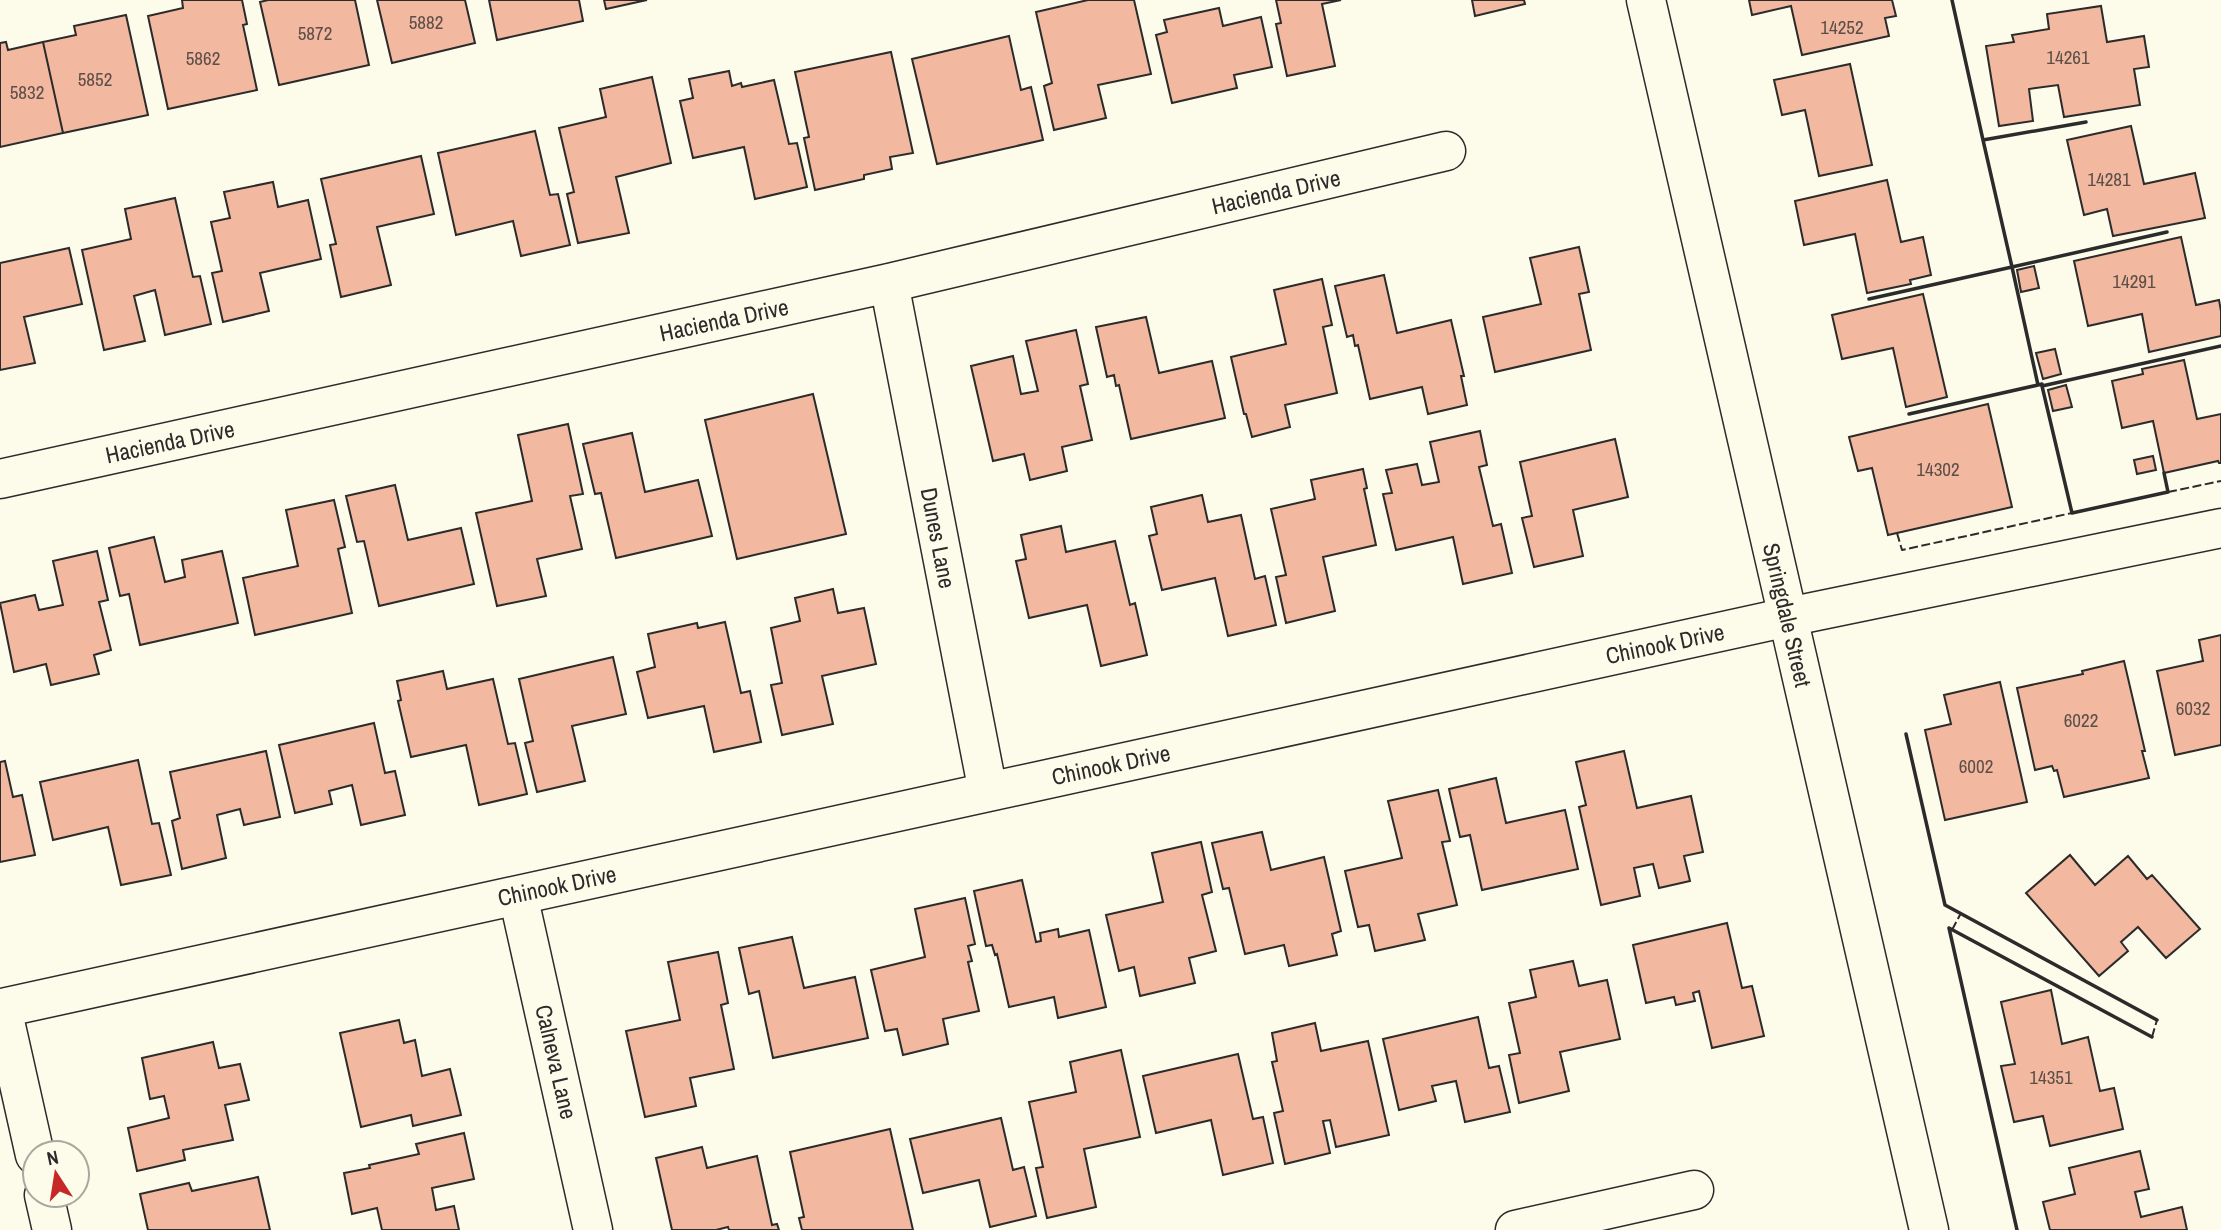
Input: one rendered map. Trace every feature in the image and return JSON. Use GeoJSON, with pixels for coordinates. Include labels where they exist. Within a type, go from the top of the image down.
{"type":"FeatureCollection","features":[{"type":"Feature","properties":{"kind":"street","name":"Springdale Street"},"geometry":{"type":"LineString","coordinates":[[1646,0],[1928,1230]]}},
{"type":"Feature","properties":{"kind":"street","name":"Hacienda Drive"},"geometry":{"type":"LineString","coordinates":[[0,479],[889,283],[1446,151]]}},
{"type":"Feature","properties":{"kind":"street","name":"Dunes Lane"},"geometry":{"type":"LineString","coordinates":[[889,283],[988,792]]}},
{"type":"Feature","properties":{"kind":"street","name":"Chinook Drive"},"geometry":{"type":"LineString","coordinates":[[31,1139],[2,1008],[1788,617],[2221,528]]}},
{"type":"Feature","properties":{"kind":"street","name":"Calneva Lane"},"geometry":{"type":"LineString","coordinates":[[518,895],[593,1230]]}},
{"type":"Feature","properties":{"kind":"street"},"geometry":{"type":"LineString","coordinates":[[1516,1230],[1694,1190]]}},
{"type":"Feature","properties":{"kind":"street"},"geometry":{"type":"LineString","coordinates":[[47,1209],[52,1230]]}},
{"type":"Feature","properties":{"kind":"building"},"geometry":{"type":"Polygon","coordinates":[[[182,0],[242,0],[247,24],[243,25],[257,90],[168,109],[148,16],[183,8],[182,0]]]}},
{"type":"Feature","properties":{"kind":"building"},"geometry":{"type":"Polygon","coordinates":[[[355,0],[369,65],[279,85],[260,2],[355,0]]]}},
{"type":"Feature","properties":{"kind":"building"},"geometry":{"type":"Polygon","coordinates":[[[377,0],[465,0],[475,43],[392,63],[377,0]]]}},
{"type":"Feature","properties":{"kind":"building"},"geometry":{"type":"Polygon","coordinates":[[[489,0],[579,0],[583,21],[497,40],[489,0]]]}},
{"type":"Feature","properties":{"kind":"building"},"geometry":{"type":"Polygon","coordinates":[[[604,0],[647,0],[606,9],[604,0]]]}},
{"type":"Feature","properties":{"kind":"building"},"geometry":{"type":"Polygon","coordinates":[[[1088,0],[1134,0],[1151,74],[1098,85],[1106,118],[1054,130],[1044,86],[1052,83],[1036,12],[1088,0]]]}},
{"type":"Feature","properties":{"kind":"building"},"geometry":{"type":"Polygon","coordinates":[[[1276,0],[1341,0],[1322,4],[1335,66],[1287,76],[1276,24],[1281,23],[1276,0]]]}},
{"type":"Feature","properties":{"kind":"building"},"geometry":{"type":"Polygon","coordinates":[[[1472,0],[1524,0],[1525,4],[1475,16],[1472,0]]]}},
{"type":"Feature","properties":{"kind":"building"},"geometry":{"type":"Polygon","coordinates":[[[1749,0],[1892,0],[1896,16],[1885,18],[1889,36],[1802,55],[1791,6],[1752,15],[1749,0]]]}},
{"type":"Feature","properties":{"kind":"building"},"geometry":{"type":"Polygon","coordinates":[[[2101,6],[2107,42],[2144,36],[2149,67],[2134,69],[2140,105],[2064,117],[2058,85],[2029,89],[2033,121],[1999,126],[1986,46],[2014,42],[2012,35],[2049,29],[2047,14],[2101,6]]]}},
{"type":"Feature","properties":{"kind":"building"},"geometry":{"type":"Polygon","coordinates":[[[1219,8],[1223,26],[1261,17],[1272,67],[1234,75],[1237,88],[1172,103],[1156,35],[1167,32],[1164,20],[1219,8]]]}},
{"type":"Feature","properties":{"kind":"building"},"geometry":{"type":"Polygon","coordinates":[[[126,15],[148,115],[63,133],[43,42],[76,35],[74,26],[126,15]]]}},
{"type":"Feature","properties":{"kind":"building"},"geometry":{"type":"Polygon","coordinates":[[[1009,36],[1021,90],[1031,87],[1043,140],[937,164],[912,59],[1009,36]]]}},
{"type":"Feature","properties":{"kind":"building"},"geometry":{"type":"Polygon","coordinates":[[[6,42],[8,50],[43,42],[63,133],[0,147],[0,43],[6,42]]]}},
{"type":"Feature","properties":{"kind":"building"},"geometry":{"type":"Polygon","coordinates":[[[891,52],[913,153],[890,157],[892,169],[864,175],[864,179],[815,190],[804,138],[809,137],[795,72],[891,52]]]}},
{"type":"Feature","properties":{"kind":"building"},"geometry":{"type":"Polygon","coordinates":[[[1850,64],[1872,165],[1819,176],[1805,110],[1782,115],[1774,80],[1850,64]]]}},
{"type":"Feature","properties":{"kind":"building"},"geometry":{"type":"Polygon","coordinates":[[[729,71],[732,86],[741,83],[742,87],[774,80],[789,144],[797,143],[807,187],[755,199],[744,147],[693,158],[680,101],[693,98],[689,79],[729,71]]]}},
{"type":"Feature","properties":{"kind":"building"},"geometry":{"type":"Polygon","coordinates":[[[652,77],[671,163],[616,177],[629,233],[578,243],[567,194],[574,192],[559,128],[606,117],[600,89],[652,77]]]}},
{"type":"Feature","properties":{"kind":"building"},"geometry":{"type":"Polygon","coordinates":[[[2131,126],[2144,184],[2195,173],[2205,218],[2113,236],[2107,209],[2084,215],[2067,140],[2131,126]]]}},
{"type":"Feature","properties":{"kind":"building"},"geometry":{"type":"Polygon","coordinates":[[[535,131],[550,195],[558,194],[570,245],[521,256],[513,221],[456,235],[438,153],[535,131]]]}},
{"type":"Feature","properties":{"kind":"building"},"geometry":{"type":"Polygon","coordinates":[[[421,156],[434,214],[377,227],[391,285],[341,297],[330,245],[336,244],[321,179],[421,156]]]}},
{"type":"Feature","properties":{"kind":"building"},"geometry":{"type":"Polygon","coordinates":[[[1887,180],[1901,242],[1923,237],[1931,275],[1910,280],[1911,284],[1867,293],[1855,234],[1804,245],[1795,201],[1887,180]]]}},
{"type":"Feature","properties":{"kind":"building"},"geometry":{"type":"Polygon","coordinates":[[[273,182],[278,207],[308,200],[321,259],[260,273],[269,311],[223,322],[212,273],[222,271],[211,222],[230,218],[224,192],[273,182]]]}},
{"type":"Feature","properties":{"kind":"building"},"geometry":{"type":"Polygon","coordinates":[[[175,198],[193,277],[200,276],[211,324],[165,335],[155,290],[134,296],[145,341],[104,350],[82,250],[131,239],[125,209],[175,198]]]}},
{"type":"Feature","properties":{"kind":"building"},"geometry":{"type":"Polygon","coordinates":[[[2181,237],[2196,305],[2219,300],[2221,336],[2149,352],[2142,314],[2088,326],[2074,261],[2181,237]]]}},
{"type":"Feature","properties":{"kind":"building"},"geometry":{"type":"Polygon","coordinates":[[[1579,247],[1589,292],[1579,294],[1591,350],[1495,372],[1483,317],[1541,304],[1530,258],[1579,247]]]}},
{"type":"Feature","properties":{"kind":"building"},"geometry":{"type":"Polygon","coordinates":[[[69,248],[82,304],[24,317],[35,363],[0,370],[0,263],[69,248]]]}},
{"type":"Feature","properties":{"kind":"building"},"geometry":{"type":"Polygon","coordinates":[[[2034,266],[2039,288],[2021,292],[2017,270],[2034,266]]]}},
{"type":"Feature","properties":{"kind":"building"},"geometry":{"type":"Polygon","coordinates":[[[1384,275],[1397,333],[1451,320],[1464,376],[1461,376],[1467,405],[1428,414],[1422,387],[1370,399],[1358,345],[1355,346],[1353,335],[1347,337],[1335,286],[1384,275]]]}},
{"type":"Feature","properties":{"kind":"building"},"geometry":{"type":"Polygon","coordinates":[[[1322,279],[1332,325],[1323,327],[1337,393],[1285,405],[1290,427],[1252,437],[1231,357],[1286,344],[1274,290],[1322,279]]]}},
{"type":"Feature","properties":{"kind":"building"},"geometry":{"type":"Polygon","coordinates":[[[1923,294],[1947,397],[1906,407],[1893,348],[1842,359],[1832,315],[1923,294]]]}},
{"type":"Feature","properties":{"kind":"building"},"geometry":{"type":"Polygon","coordinates":[[[1146,317],[1159,373],[1212,361],[1225,418],[1131,439],[1119,385],[1116,386],[1114,375],[1107,377],[1096,327],[1146,317]]]}},
{"type":"Feature","properties":{"kind":"building"},"geometry":{"type":"Polygon","coordinates":[[[1076,330],[1088,384],[1080,386],[1092,440],[1062,447],[1067,471],[1030,480],[1024,454],[993,461],[971,366],[1013,356],[1021,394],[1038,391],[1026,341],[1076,330]]]}},
{"type":"Feature","properties":{"kind":"building"},"geometry":{"type":"Polygon","coordinates":[[[2055,349],[2061,374],[2043,379],[2036,353],[2055,349]]]}},
{"type":"Feature","properties":{"kind":"building"},"geometry":{"type":"Polygon","coordinates":[[[2184,360],[2197,419],[2221,414],[2221,463],[2218,461],[2164,473],[2153,421],[2122,428],[2112,381],[2143,374],[2142,369],[2184,360]]]}},
{"type":"Feature","properties":{"kind":"building"},"geometry":{"type":"Polygon","coordinates":[[[2066,385],[2072,407],[2053,411],[2048,390],[2066,385]]]}},
{"type":"Feature","properties":{"kind":"building"},"geometry":{"type":"Polygon","coordinates":[[[813,394],[846,534],[737,559],[705,420],[813,394]]]}},
{"type":"Feature","properties":{"kind":"building"},"geometry":{"type":"Polygon","coordinates":[[[1988,404],[2012,507],[1888,535],[1872,468],[1858,471],[1849,437],[1988,404]]]}},
{"type":"Feature","properties":{"kind":"building"},"geometry":{"type":"Polygon","coordinates":[[[568,424],[583,494],[570,496],[582,549],[537,559],[546,596],[497,606],[476,513],[532,501],[518,435],[568,424]]]}},
{"type":"Feature","properties":{"kind":"building"},"geometry":{"type":"Polygon","coordinates":[[[1480,431],[1487,465],[1479,467],[1493,526],[1501,524],[1512,573],[1463,584],[1453,537],[1396,550],[1383,494],[1392,493],[1386,470],[1417,464],[1422,485],[1439,482],[1430,442],[1480,431]]]}},
{"type":"Feature","properties":{"kind":"building"},"geometry":{"type":"Polygon","coordinates":[[[632,433],[645,492],[698,480],[712,536],[616,558],[601,493],[595,494],[583,444],[632,433]]]}},
{"type":"Feature","properties":{"kind":"building"},"geometry":{"type":"Polygon","coordinates":[[[1615,439],[1628,497],[1573,510],[1583,556],[1534,567],[1522,518],[1532,516],[1520,462],[1615,439]]]}},
{"type":"Feature","properties":{"kind":"building"},"geometry":{"type":"Polygon","coordinates":[[[2153,456],[2156,470],[2137,474],[2134,460],[2153,456]]]}},
{"type":"Feature","properties":{"kind":"building"},"geometry":{"type":"Polygon","coordinates":[[[1363,469],[1367,488],[1364,489],[1376,545],[1323,557],[1335,611],[1286,623],[1276,577],[1286,575],[1271,509],[1315,499],[1311,480],[1363,469]]]}},
{"type":"Feature","properties":{"kind":"building"},"geometry":{"type":"Polygon","coordinates":[[[395,485],[408,540],[461,528],[474,584],[379,606],[364,541],[357,542],[346,496],[395,485]]]}},
{"type":"Feature","properties":{"kind":"building"},"geometry":{"type":"Polygon","coordinates":[[[1202,495],[1208,522],[1241,515],[1255,579],[1265,576],[1276,625],[1228,636],[1215,578],[1162,590],[1149,536],[1157,534],[1151,507],[1202,495]]]}},
{"type":"Feature","properties":{"kind":"building"},"geometry":{"type":"Polygon","coordinates":[[[334,500],[345,547],[338,549],[352,613],[255,635],[243,578],[298,566],[286,510],[334,500]]]}},
{"type":"Feature","properties":{"kind":"building"},"geometry":{"type":"Polygon","coordinates":[[[1061,526],[1066,552],[1115,541],[1130,605],[1135,603],[1147,655],[1101,666],[1087,605],[1029,618],[1016,561],[1026,559],[1021,535],[1061,526]]]}},
{"type":"Feature","properties":{"kind":"building"},"geometry":{"type":"Polygon","coordinates":[[[154,537],[165,582],[185,577],[182,560],[222,551],[238,623],[140,645],[129,594],[120,596],[109,548],[154,537]]]}},
{"type":"Feature","properties":{"kind":"building"},"geometry":{"type":"Polygon","coordinates":[[[97,551],[108,600],[99,602],[111,650],[94,655],[99,674],[51,685],[46,664],[14,672],[0,603],[35,595],[39,610],[63,605],[53,561],[97,551]]]}},
{"type":"Feature","properties":{"kind":"building"},"geometry":{"type":"Polygon","coordinates":[[[833,589],[838,613],[864,608],[876,664],[822,676],[833,724],[782,735],[771,685],[782,683],[771,628],[800,621],[795,598],[833,589]]]}},
{"type":"Feature","properties":{"kind":"building"},"geometry":{"type":"Polygon","coordinates":[[[725,622],[741,693],[750,691],[761,742],[714,752],[704,706],[648,718],[637,672],[655,667],[648,634],[697,623],[698,628],[725,622]]]}},
{"type":"Feature","properties":{"kind":"building"},"geometry":{"type":"Polygon","coordinates":[[[2221,635],[2221,745],[2175,755],[2157,671],[2203,661],[2199,640],[2221,635]]]}},
{"type":"Feature","properties":{"kind":"building"},"geometry":{"type":"Polygon","coordinates":[[[613,657],[626,714],[572,726],[585,781],[537,792],[525,743],[533,741],[519,679],[613,657]]]}},
{"type":"Feature","properties":{"kind":"building"},"geometry":{"type":"Polygon","coordinates":[[[2124,661],[2149,778],[2064,797],[2057,770],[2054,771],[2052,766],[2035,770],[2017,688],[2083,674],[2082,671],[2124,661]]]}},
{"type":"Feature","properties":{"kind":"building"},"geometry":{"type":"Polygon","coordinates":[[[443,671],[447,689],[493,679],[508,744],[515,743],[527,794],[479,805],[466,745],[411,757],[398,701],[401,700],[397,681],[443,671]]]}},
{"type":"Feature","properties":{"kind":"building"},"geometry":{"type":"Polygon","coordinates":[[[2000,682],[2027,802],[1945,820],[1925,730],[1951,724],[1944,695],[2000,682]]]}},
{"type":"Feature","properties":{"kind":"building"},"geometry":{"type":"Polygon","coordinates":[[[374,723],[385,773],[395,771],[405,815],[361,825],[352,785],[329,791],[332,804],[295,813],[279,745],[374,723]]]}},
{"type":"Feature","properties":{"kind":"building"},"geometry":{"type":"Polygon","coordinates":[[[266,751],[280,817],[244,825],[240,809],[217,815],[226,858],[182,869],[172,821],[180,818],[170,772],[266,751]]]}},
{"type":"Feature","properties":{"kind":"building"},"geometry":{"type":"Polygon","coordinates":[[[1624,751],[1637,808],[1691,796],[1703,852],[1684,856],[1690,881],[1659,888],[1653,864],[1634,868],[1640,896],[1601,905],[1579,807],[1586,805],[1576,762],[1624,751]]]}},
{"type":"Feature","properties":{"kind":"building"},"geometry":{"type":"Polygon","coordinates":[[[138,760],[152,824],[159,823],[171,875],[121,885],[108,827],[53,840],[40,782],[138,760]]]}},
{"type":"Feature","properties":{"kind":"building"},"geometry":{"type":"Polygon","coordinates":[[[5,761],[13,797],[22,795],[35,855],[0,862],[0,762],[5,761]]]}},
{"type":"Feature","properties":{"kind":"building"},"geometry":{"type":"Polygon","coordinates":[[[1496,778],[1506,823],[1565,810],[1578,869],[1482,890],[1470,835],[1460,837],[1449,789],[1496,778]]]}},
{"type":"Feature","properties":{"kind":"building"},"geometry":{"type":"Polygon","coordinates":[[[1438,790],[1450,841],[1442,842],[1457,905],[1418,914],[1425,940],[1375,951],[1369,925],[1358,927],[1345,871],[1402,858],[1388,801],[1438,790]]]}},
{"type":"Feature","properties":{"kind":"building"},"geometry":{"type":"Polygon","coordinates":[[[1262,832],[1271,870],[1324,857],[1341,931],[1332,934],[1337,955],[1289,966],[1284,945],[1245,954],[1229,888],[1223,889],[1212,843],[1262,832]]]}},
{"type":"Feature","properties":{"kind":"building"},"geometry":{"type":"Polygon","coordinates":[[[1201,842],[1212,892],[1202,895],[1216,951],[1189,958],[1195,983],[1140,996],[1134,967],[1119,971],[1106,915],[1163,902],[1152,853],[1201,842]]]}},
{"type":"Feature","properties":{"kind":"building"},"geometry":{"type":"Polygon","coordinates":[[[2070,855],[2095,885],[2128,856],[2147,879],[2152,875],[2200,929],[2166,958],[2138,927],[2121,942],[2128,951],[2099,976],[2026,893],[2070,855]]]}},
{"type":"Feature","properties":{"kind":"building"},"geometry":{"type":"Polygon","coordinates":[[[1022,880],[1036,942],[1041,941],[1040,933],[1058,929],[1059,937],[1089,930],[1106,1007],[1058,1018],[1054,997],[1009,1007],[997,954],[995,955],[992,945],[986,946],[974,891],[1022,880]]]}},
{"type":"Feature","properties":{"kind":"building"},"geometry":{"type":"Polygon","coordinates":[[[965,898],[975,944],[968,946],[972,961],[968,962],[979,1011],[943,1019],[948,1044],[903,1055],[897,1029],[885,1031],[871,970],[925,957],[915,909],[965,898]]]}},
{"type":"Feature","properties":{"kind":"building"},"geometry":{"type":"Polygon","coordinates":[[[1727,923],[1742,988],[1752,986],[1764,1036],[1712,1048],[1699,991],[1693,993],[1695,1001],[1676,1005],[1674,997],[1646,1003],[1633,945],[1727,923]]]}},
{"type":"Feature","properties":{"kind":"building"},"geometry":{"type":"Polygon","coordinates":[[[792,937],[804,988],[855,977],[868,1038],[773,1058],[759,991],[749,994],[739,948],[792,937]]]}},
{"type":"Feature","properties":{"kind":"building"},"geometry":{"type":"Polygon","coordinates":[[[718,952],[728,1003],[721,1005],[734,1069],[690,1078],[696,1106],[645,1117],[626,1031],[680,1020],[668,962],[718,952]]]}},
{"type":"Feature","properties":{"kind":"building"},"geometry":{"type":"Polygon","coordinates":[[[1573,961],[1579,986],[1607,980],[1620,1039],[1560,1052],[1569,1091],[1519,1103],[1509,1055],[1520,1053],[1509,1003],[1536,997],[1530,970],[1573,961]]]}},
{"type":"Feature","properties":{"kind":"building"},"geometry":{"type":"Polygon","coordinates":[[[2051,990],[2062,1044],[2088,1037],[2100,1091],[2114,1088],[2123,1129],[2050,1146],[2043,1116],[2014,1122],[2001,1066],[2015,1064],[2001,1002],[2051,990]]]}},
{"type":"Feature","properties":{"kind":"building"},"geometry":{"type":"Polygon","coordinates":[[[1478,1017],[1489,1068],[1499,1066],[1510,1112],[1465,1122],[1456,1081],[1432,1086],[1436,1101],[1399,1110],[1383,1039],[1478,1017]]]}},
{"type":"Feature","properties":{"kind":"building"},"geometry":{"type":"Polygon","coordinates":[[[399,1020],[404,1043],[415,1040],[422,1076],[450,1069],[461,1115],[413,1126],[411,1115],[361,1127],[340,1033],[399,1020]]]}},
{"type":"Feature","properties":{"kind":"building"},"geometry":{"type":"Polygon","coordinates":[[[1315,1023],[1321,1051],[1368,1041],[1389,1135],[1336,1147],[1330,1120],[1323,1121],[1330,1153],[1285,1164],[1274,1113],[1283,1111],[1272,1062],[1277,1061],[1272,1033],[1315,1023]]]}},
{"type":"Feature","properties":{"kind":"building"},"geometry":{"type":"Polygon","coordinates":[[[213,1042],[219,1068],[240,1064],[249,1100],[225,1105],[233,1140],[183,1150],[185,1160],[137,1171],[128,1128],[169,1118],[164,1096],[150,1099],[142,1058],[213,1042]]]}},
{"type":"Feature","properties":{"kind":"building"},"geometry":{"type":"Polygon","coordinates":[[[1121,1050],[1140,1137],[1084,1149],[1096,1207],[1047,1218],[1036,1168],[1043,1167],[1029,1102],[1076,1092],[1070,1062],[1121,1050]]]}},
{"type":"Feature","properties":{"kind":"building"},"geometry":{"type":"Polygon","coordinates":[[[1238,1054],[1253,1119],[1263,1117],[1273,1163],[1223,1175],[1211,1120],[1156,1133],[1143,1076],[1238,1054]]]}},
{"type":"Feature","properties":{"kind":"building"},"geometry":{"type":"Polygon","coordinates":[[[1001,1118],[1013,1170],[1024,1167],[1036,1216],[990,1227],[979,1180],[923,1193],[910,1139],[1001,1118]]]}},
{"type":"Feature","properties":{"kind":"building"},"geometry":{"type":"Polygon","coordinates":[[[890,1129],[913,1230],[802,1230],[799,1218],[804,1217],[790,1152],[890,1129]]]}},
{"type":"Feature","properties":{"kind":"building"},"geometry":{"type":"Polygon","coordinates":[[[464,1133],[474,1179],[432,1188],[436,1210],[454,1206],[459,1230],[382,1230],[377,1208],[352,1214],[344,1173],[419,1154],[416,1144],[464,1133]]]}},
{"type":"Feature","properties":{"kind":"building"},"geometry":{"type":"Polygon","coordinates":[[[702,1147],[707,1168],[757,1156],[772,1225],[777,1224],[779,1230],[729,1230],[728,1227],[716,1230],[672,1230],[656,1158],[702,1147]]]}},
{"type":"Feature","properties":{"kind":"building"},"geometry":{"type":"Polygon","coordinates":[[[2140,1151],[2149,1189],[2135,1192],[2141,1217],[2182,1207],[2187,1230],[2050,1230],[2043,1202],[2075,1194],[2069,1168],[2140,1151]]]}},
{"type":"Feature","properties":{"kind":"building"},"geometry":{"type":"Polygon","coordinates":[[[258,1177],[270,1230],[148,1230],[140,1194],[189,1183],[192,1191],[258,1177]]]}},
{"type":"Feature","properties":{"kind":"fence"},"geometry":{"type":"LineString","coordinates":[[2168,492],[2221,481]]}},
{"type":"Feature","properties":{"kind":"fence"},"geometry":{"type":"LineString","coordinates":[[1897,533],[1902,550],[2072,513]]}},
{"type":"Feature","properties":{"kind":"fence"},"geometry":{"type":"LineString","coordinates":[[1952,930],[1961,913]]}},
{"type":"Feature","properties":{"kind":"fence"},"geometry":{"type":"LineString","coordinates":[[2152,1037],[2157,1020]]}},
{"type":"Feature","properties":{"kind":"wall"},"geometry":{"type":"LineString","coordinates":[[1952,0],[1983,140]]}},
{"type":"Feature","properties":{"kind":"wall"},"geometry":{"type":"LineString","coordinates":[[1869,299],[2012,267],[1983,140],[2086,122]]}},
{"type":"Feature","properties":{"kind":"wall"},"geometry":{"type":"LineString","coordinates":[[2042,386],[2038,385],[2012,267],[2167,232]]}},
{"type":"Feature","properties":{"kind":"wall"},"geometry":{"type":"LineString","coordinates":[[2164,473],[2168,492],[2072,513],[2042,386],[2221,346]]}},
{"type":"Feature","properties":{"kind":"wall"},"geometry":{"type":"LineString","coordinates":[[1909,414],[2038,385]]}},
{"type":"Feature","properties":{"kind":"wall"},"geometry":{"type":"LineString","coordinates":[[1906,734],[1945,905],[2157,1020]]}},
{"type":"Feature","properties":{"kind":"wall"},"geometry":{"type":"LineString","coordinates":[[1949,928],[2017,1230]]}},
{"type":"Feature","properties":{"kind":"wall"},"geometry":{"type":"LineString","coordinates":[[1949,928],[2152,1037]]}}]}
